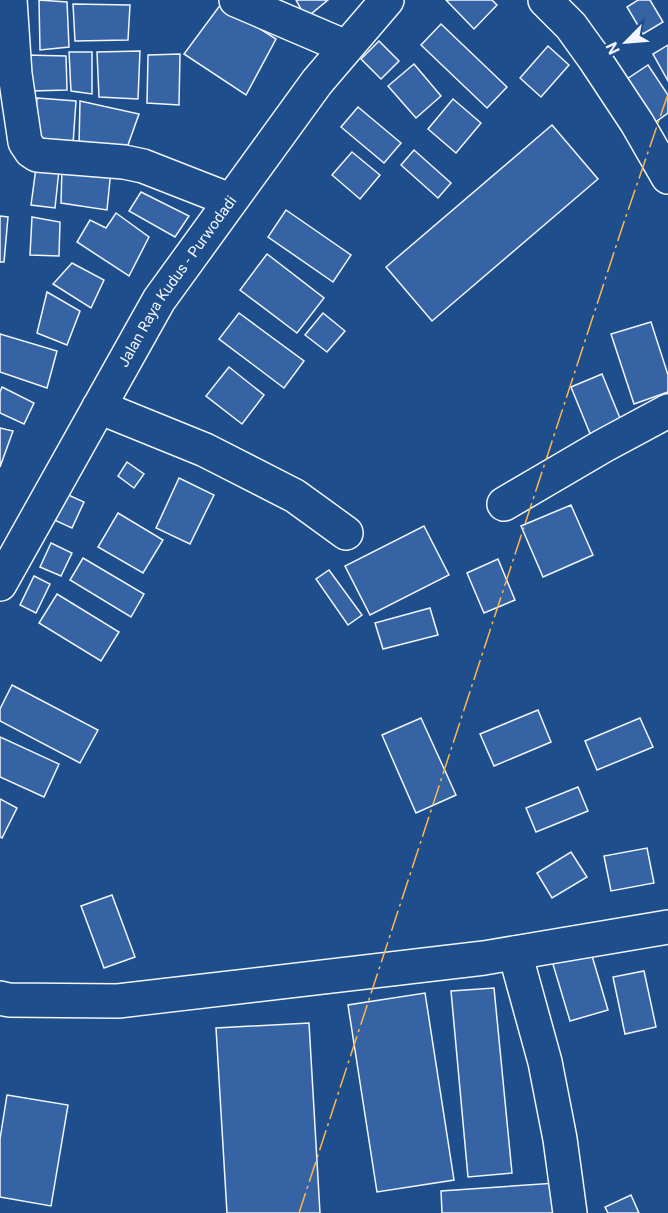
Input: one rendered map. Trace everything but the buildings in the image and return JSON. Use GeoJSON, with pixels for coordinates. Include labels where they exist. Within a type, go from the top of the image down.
{"type":"FeatureCollection","features":[{"type":"Feature","properties":{"kind":"street"},"geometry":{"type":"LineString","coordinates":[[10,0],[15,74],[25,142],[31,151],[37,154],[124,162],[143,166],[230,200]]}},
{"type":"Feature","properties":{"kind":"street"},"geometry":{"type":"LineString","coordinates":[[236,0],[346,47]]}},
{"type":"Feature","properties":{"kind":"street","name":"Jalan Raya Kudus - Purwodadi"},"geometry":{"type":"LineString","coordinates":[[0,584],[159,300],[317,82],[387,0]]}},
{"type":"Feature","properties":{"kind":"street"},"geometry":{"type":"LineString","coordinates":[[544,0],[571,26],[594,58],[637,123],[668,177]]}},
{"type":"Feature","properties":{"kind":"street"},"geometry":{"type":"LineString","coordinates":[[99,406],[205,450],[296,496],[346,534]]}},
{"type":"Feature","properties":{"kind":"street"},"geometry":{"type":"LineString","coordinates":[[504,504],[668,411]]}},
{"type":"Feature","properties":{"kind":"street"},"geometry":{"type":"LineString","coordinates":[[0,998],[118,1001],[515,953],[668,927]]}},
{"type":"Feature","properties":{"kind":"street"},"geometry":{"type":"LineString","coordinates":[[515,953],[545,1062],[560,1139],[570,1213]]}},
{"type":"Feature","properties":{"kind":"power"},"geometry":{"type":"LineString","coordinates":[[299,1213],[668,94]]}}]}
